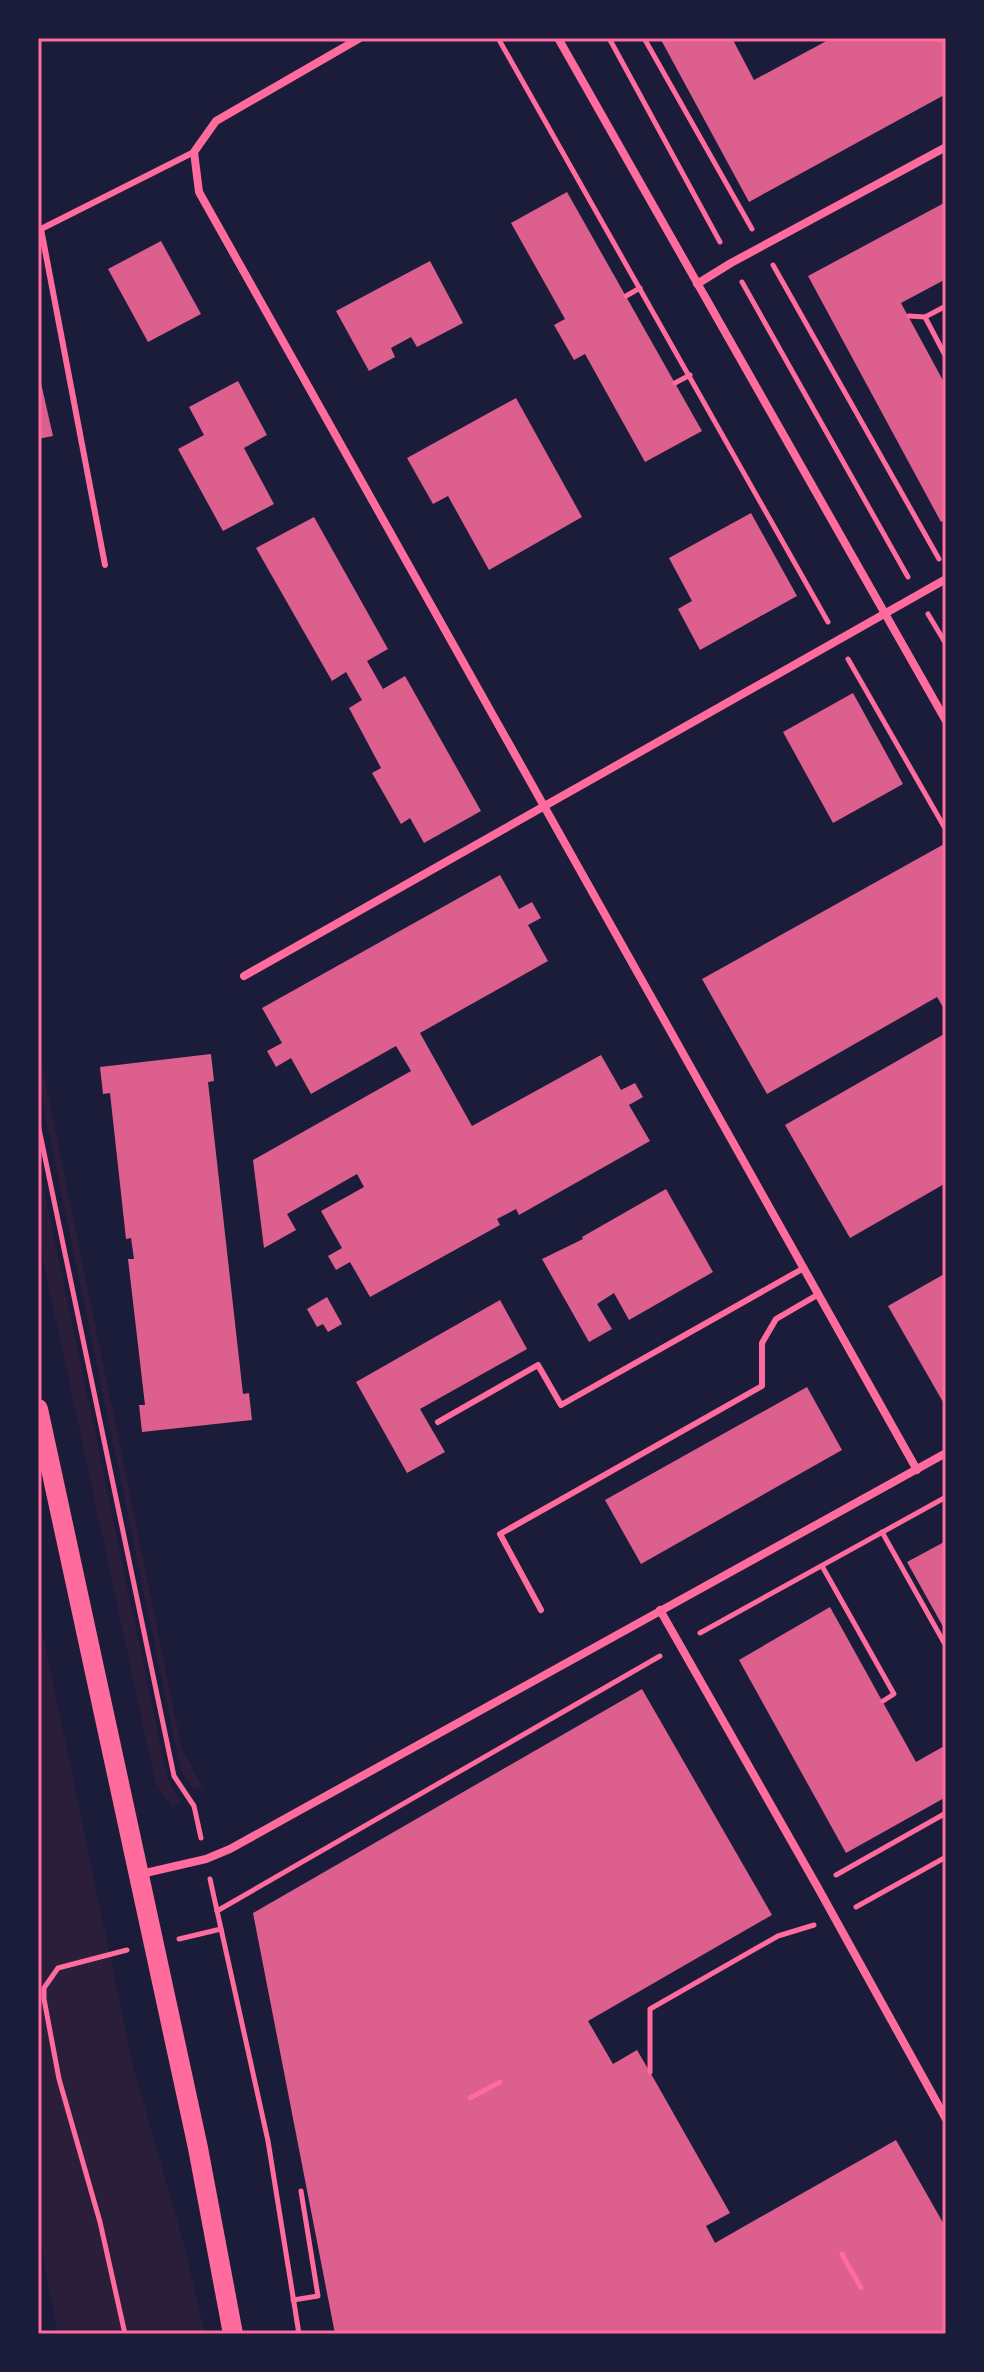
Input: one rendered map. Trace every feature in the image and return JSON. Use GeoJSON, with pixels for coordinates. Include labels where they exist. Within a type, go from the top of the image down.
{"type":"FeatureCollection","features":[{"type":"Feature","properties":{"kind":"main road"},"geometry":{"type":"LineString","coordinates":[[38,1409],[198,2148],[233,2334]]}},
{"type":"Feature","properties":{"kind":"street"},"geometry":{"type":"LineString","coordinates":[[360,38],[216,121],[194,152],[199,192],[917,1470]]}},
{"type":"Feature","properties":{"kind":"street"},"geometry":{"type":"LineString","coordinates":[[558,38],[946,721]]}},
{"type":"Feature","properties":{"kind":"street"},"geometry":{"type":"LineString","coordinates":[[697,284],[946,147]]}},
{"type":"Feature","properties":{"kind":"street"},"geometry":{"type":"LineString","coordinates":[[244,976],[946,579]]}},
{"type":"Feature","properties":{"kind":"street"},"geometry":{"type":"LineString","coordinates":[[138,1875],[206,1859],[230,1849],[946,1453]]}},
{"type":"Feature","properties":{"kind":"street"},"geometry":{"type":"LineString","coordinates":[[660,1610],[946,2119]]}},
{"type":"Feature","properties":{"kind":"lane"},"geometry":{"type":"LineString","coordinates":[[105,565],[41,229],[194,152]]}},
{"type":"Feature","properties":{"kind":"lane"},"geometry":{"type":"LineString","coordinates":[[438,1422],[538,1365],[561,1405],[804,1268]]}},
{"type":"Feature","properties":{"kind":"lane"},"geometry":{"type":"LineString","coordinates":[[541,1610],[500,1534],[762,1386],[762,1343],[776,1319],[819,1294]]}},
{"type":"Feature","properties":{"kind":"path"},"geometry":{"type":"LineString","coordinates":[[498,38],[946,830]]}},
{"type":"Feature","properties":{"kind":"path"},"geometry":{"type":"LineString","coordinates":[[609,38],[731,263],[946,644]]}},
{"type":"Feature","properties":{"kind":"path"},"geometry":{"type":"LineString","coordinates":[[644,38],[946,572]]}},
{"type":"Feature","properties":{"kind":"path"},"geometry":{"type":"LineString","coordinates":[[626,296],[640,288]]}},
{"type":"Feature","properties":{"kind":"path"},"geometry":{"type":"LineString","coordinates":[[909,316],[925,317],[946,306]]}},
{"type":"Feature","properties":{"kind":"path"},"geometry":{"type":"LineString","coordinates":[[925,317],[946,357]]}},
{"type":"Feature","properties":{"kind":"path"},"geometry":{"type":"LineString","coordinates":[[675,383],[690,375]]}},
{"type":"Feature","properties":{"kind":"path"},"geometry":{"type":"LineString","coordinates":[[38,1124],[174,1776],[194,1806],[268,2141],[299,2334]]}},
{"type":"Feature","properties":{"kind":"path"},"geometry":{"type":"LineString","coordinates":[[217,1911],[678,1645],[946,1497]]}},
{"type":"Feature","properties":{"kind":"path"},"geometry":{"type":"LineString","coordinates":[[882,1532],[946,1646]]}},
{"type":"Feature","properties":{"kind":"path"},"geometry":{"type":"LineString","coordinates":[[822,1566],[894,1694],[883,1701]]}},
{"type":"Feature","properties":{"kind":"path"},"geometry":{"type":"LineString","coordinates":[[817,1886],[946,1813]]}},
{"type":"Feature","properties":{"kind":"path"},"geometry":{"type":"LineString","coordinates":[[650,2072],[650,2009],[778,1936],[835,1918],[946,1857]]}},
{"type":"Feature","properties":{"kind":"path"},"geometry":{"type":"LineString","coordinates":[[125,2334],[100,2222],[59,2079],[44,1988],[58,1968],[221,1929]]}},
{"type":"Feature","properties":{"kind":"path"},"geometry":{"type":"LineString","coordinates":[[470,2098],[500,2082]]}},
{"type":"Feature","properties":{"kind":"path"},"geometry":{"type":"LineString","coordinates":[[293,2300],[318,2296],[301,2191]]}},
{"type":"Feature","properties":{"kind":"path"},"geometry":{"type":"LineString","coordinates":[[842,2254],[861,2288]]}},
{"type":"Feature","properties":{"kind":"shaded area"},"geometry":{"type":"Polygon","coordinates":[[[38,1046],[182,1749],[203,1789],[193,1788],[181,1772],[38,1080],[38,1046]]]}},
{"type":"Feature","properties":{"kind":"shaded area"},"geometry":{"type":"Polygon","coordinates":[[[38,1161],[167,1777],[180,1801],[173,1806],[155,1781],[38,1236],[38,1161]]]}},
{"type":"Feature","properties":{"kind":"shaded area"},"geometry":{"type":"Polygon","coordinates":[[[38,1611],[133,2066],[184,2244],[205,2334],[58,2334],[38,2231],[38,1611]]]}},
{"type":"Feature","properties":{"kind":"building"},"geometry":{"type":"Polygon","coordinates":[[[660,38],[732,38],[754,80],[832,38],[946,38],[946,94],[749,202],[660,38]]]}},
{"type":"Feature","properties":{"kind":"building"},"geometry":{"type":"Polygon","coordinates":[[[567,192],[702,431],[645,462],[585,354],[574,360],[554,325],[565,319],[511,223],[567,192]]]}},
{"type":"Feature","properties":{"kind":"building"},"geometry":{"type":"Polygon","coordinates":[[[946,202],[946,279],[901,303],[946,386],[946,519],[941,522],[808,276],[946,202]]]}},
{"type":"Feature","properties":{"kind":"building"},"geometry":{"type":"Polygon","coordinates":[[[161,241],[201,314],[148,342],[108,269],[161,241]]]}},
{"type":"Feature","properties":{"kind":"building"},"geometry":{"type":"Polygon","coordinates":[[[430,261],[463,323],[417,347],[411,337],[391,348],[395,357],[369,371],[336,311],[430,261]]]}},
{"type":"Feature","properties":{"kind":"building"},"geometry":{"type":"Polygon","coordinates":[[[38,370],[53,436],[38,439],[38,370]]]}},
{"type":"Feature","properties":{"kind":"building"},"geometry":{"type":"Polygon","coordinates":[[[238,381],[267,435],[244,448],[274,504],[223,531],[178,449],[204,435],[189,407],[238,381]]]}},
{"type":"Feature","properties":{"kind":"building"},"geometry":{"type":"Polygon","coordinates":[[[516,398],[582,517],[489,570],[448,496],[433,504],[407,458],[516,398]]]}},
{"type":"Feature","properties":{"kind":"building"},"geometry":{"type":"Polygon","coordinates":[[[751,513],[797,596],[700,650],[678,609],[692,601],[669,558],[751,513]]]}},
{"type":"Feature","properties":{"kind":"building"},"geometry":{"type":"Polygon","coordinates":[[[314,517],[388,649],[367,661],[383,689],[405,676],[481,811],[424,843],[410,818],[401,824],[372,773],[381,768],[349,708],[362,700],[346,672],[332,681],[256,548],[314,517]]]}},
{"type":"Feature","properties":{"kind":"building"},"geometry":{"type":"Polygon","coordinates":[[[853,693],[903,784],[833,823],[783,732],[853,693]]]}},
{"type":"Feature","properties":{"kind":"building"},"geometry":{"type":"Polygon","coordinates":[[[946,843],[946,1012],[937,997],[767,1094],[702,979],[946,843]]]}},
{"type":"Feature","properties":{"kind":"building"},"geometry":{"type":"Polygon","coordinates":[[[500,875],[519,909],[532,902],[541,918],[528,925],[548,961],[420,1033],[472,1126],[601,1055],[621,1090],[635,1083],[643,1097],[629,1105],[650,1141],[519,1215],[516,1209],[497,1219],[500,1225],[370,1297],[350,1262],[336,1270],[328,1256],[342,1248],[321,1211],[364,1187],[357,1174],[287,1214],[296,1230],[264,1248],[253,1160],[411,1071],[396,1046],[311,1094],[291,1058],[276,1067],[267,1051],[282,1043],[262,1008],[500,875]]]}},
{"type":"Feature","properties":{"kind":"building"},"geometry":{"type":"Polygon","coordinates":[[[946,1033],[946,1183],[850,1238],[785,1125],[946,1033]]]}},
{"type":"Feature","properties":{"kind":"building"},"geometry":{"type":"Polygon","coordinates":[[[211,1054],[214,1081],[208,1082],[243,1394],[249,1393],[252,1420],[142,1432],[139,1405],[145,1405],[128,1259],[134,1259],[131,1238],[126,1239],[110,1093],[103,1094],[100,1067],[211,1054]]]}},
{"type":"Feature","properties":{"kind":"building"},"geometry":{"type":"Polygon","coordinates":[[[666,1189],[713,1272],[629,1320],[614,1293],[597,1304],[612,1329],[589,1342],[542,1259],[583,1239],[666,1189]]]}},
{"type":"Feature","properties":{"kind":"building"},"geometry":{"type":"Polygon","coordinates":[[[946,1273],[946,1400],[943,1402],[888,1306],[946,1273]]]}},
{"type":"Feature","properties":{"kind":"building"},"geometry":{"type":"Polygon","coordinates":[[[327,1297],[342,1324],[328,1332],[323,1324],[317,1327],[307,1309],[327,1297]]]}},
{"type":"Feature","properties":{"kind":"building"},"geometry":{"type":"Polygon","coordinates":[[[500,1300],[527,1349],[420,1409],[445,1452],[407,1473],[356,1382],[500,1300]]]}},
{"type":"Feature","properties":{"kind":"building"},"geometry":{"type":"Polygon","coordinates":[[[807,1387],[842,1450],[641,1564],[605,1500],[807,1387]]]}},
{"type":"Feature","properties":{"kind":"building"},"geometry":{"type":"Polygon","coordinates":[[[946,1541],[946,1632],[907,1562],[946,1541]]]}},
{"type":"Feature","properties":{"kind":"building"},"geometry":{"type":"Polygon","coordinates":[[[830,1607],[916,1762],[946,1745],[946,1797],[846,1853],[739,1660],[830,1607]]]}},
{"type":"Feature","properties":{"kind":"building"},"geometry":{"type":"Polygon","coordinates":[[[642,1689],[772,1915],[588,2021],[613,2064],[637,2050],[650,2072],[730,2213],[706,2226],[715,2243],[896,2140],[946,2228],[946,2334],[335,2334],[253,1913],[642,1689]]]}}]}
